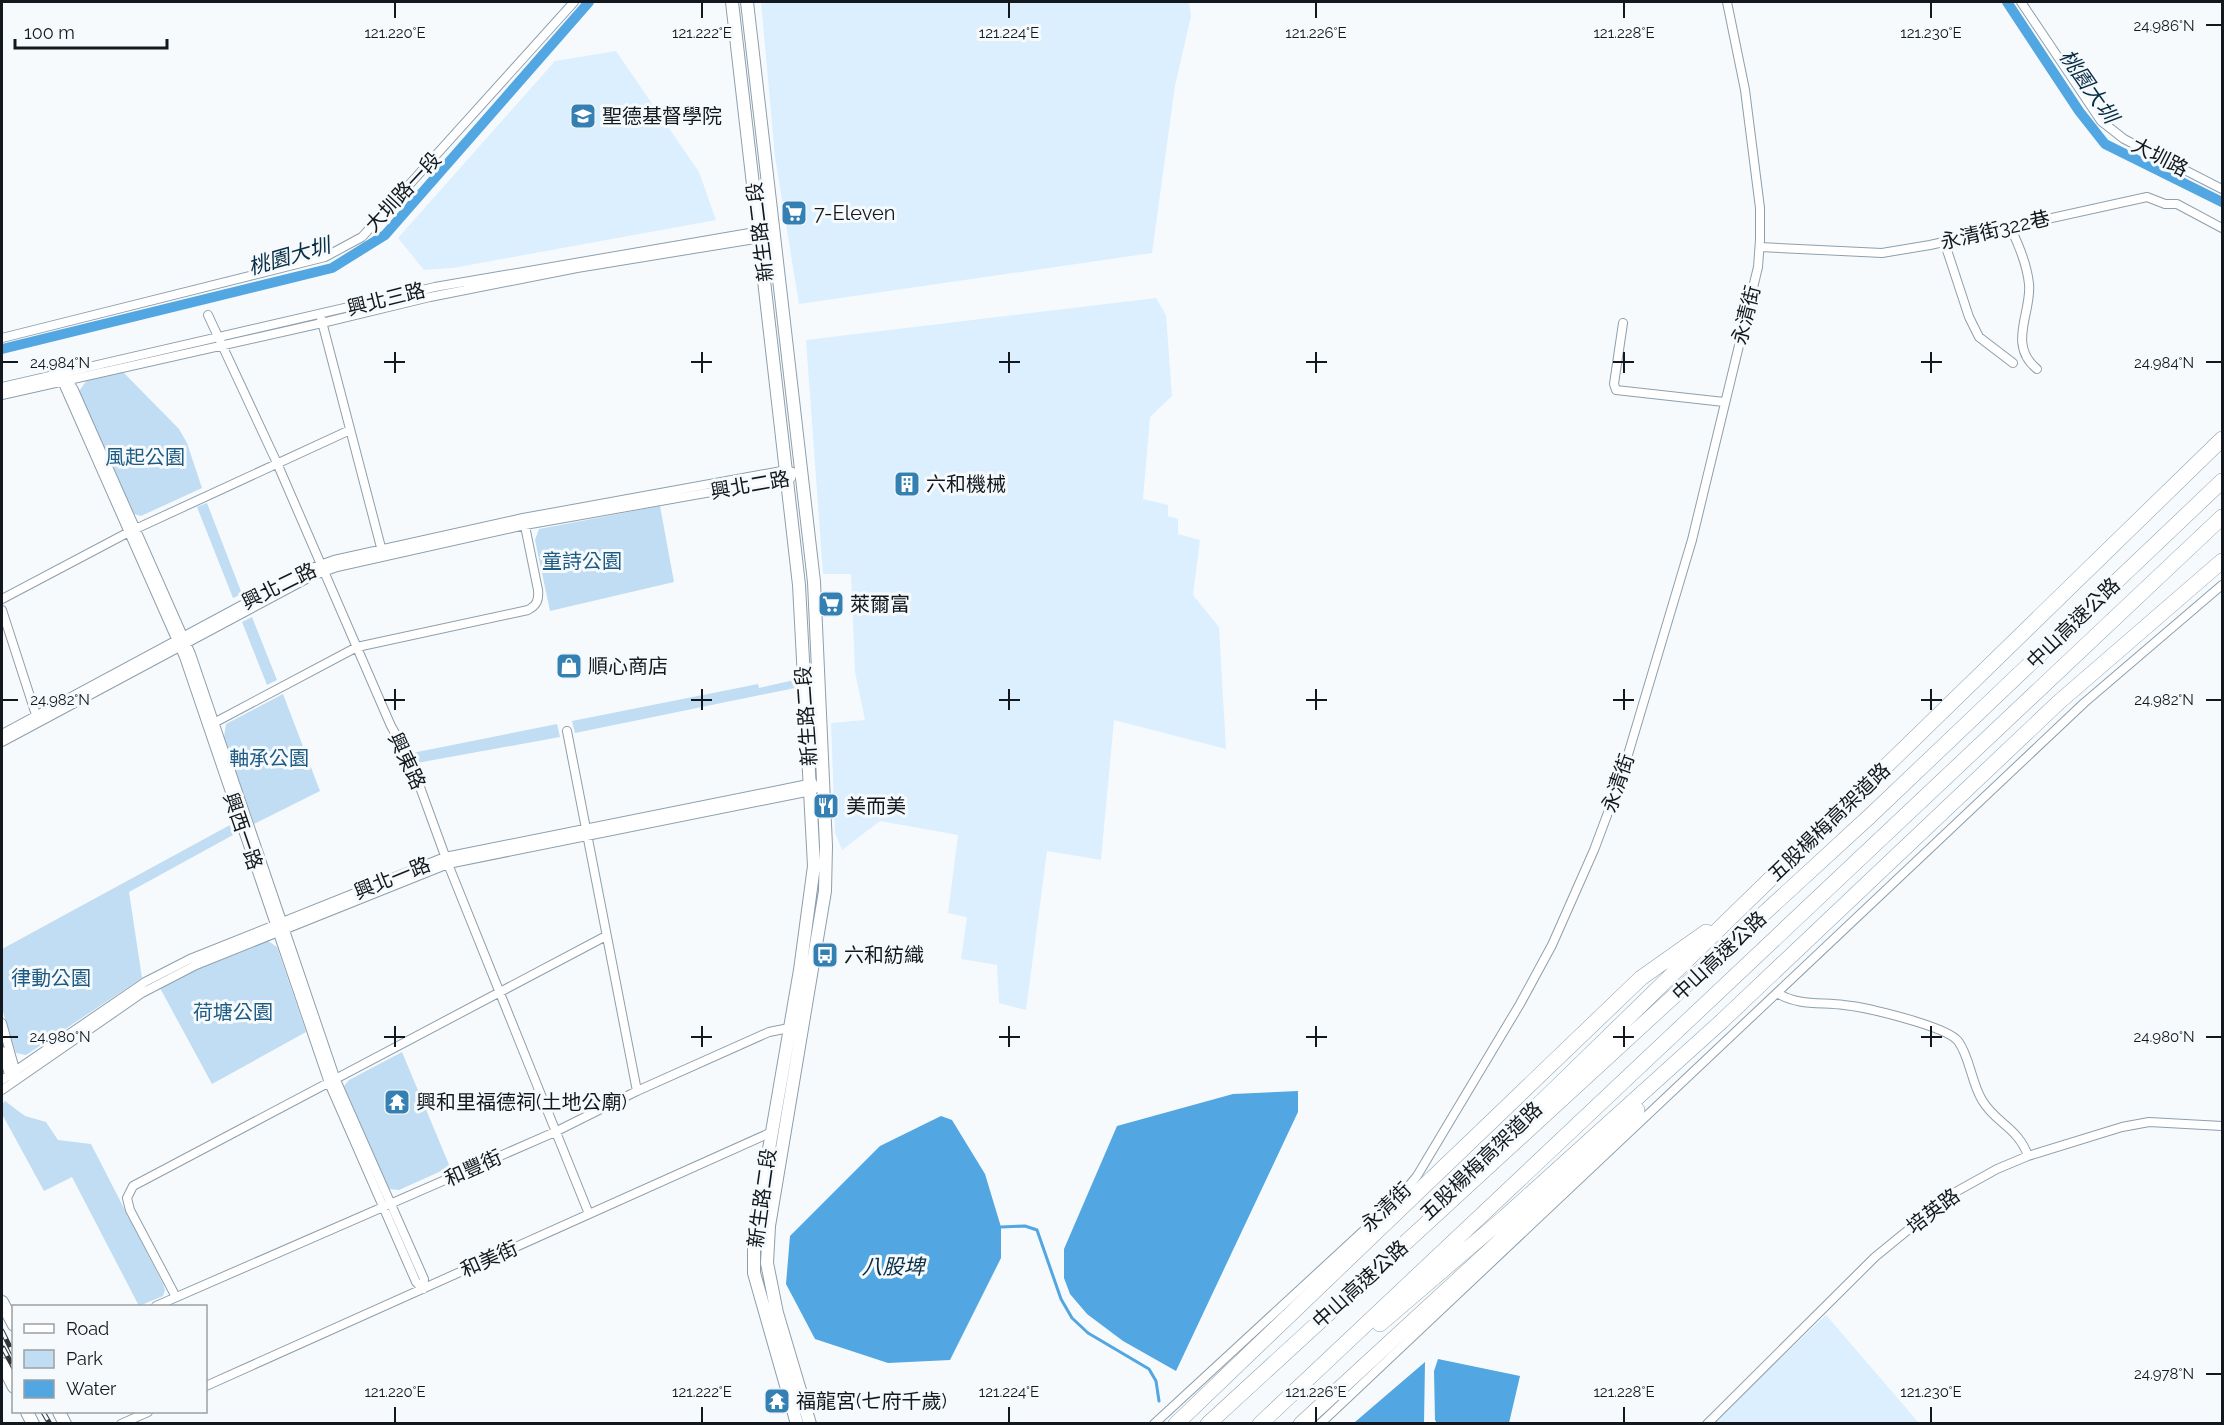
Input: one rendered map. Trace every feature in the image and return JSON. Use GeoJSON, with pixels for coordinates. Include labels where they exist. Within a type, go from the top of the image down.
{"type":"FeatureCollection","features":[{"type":"Feature","properties":{"kind":"highway","name":"五股楊梅高架道路"},"geometry":{"type":"LineString","coordinates":[[1254,1381],[2223,439]]}},
{"type":"Feature","properties":{"kind":"highway","name":"中山高速公路"},"geometry":{"type":"LineString","coordinates":[[1208,1424],[1870,816],[2223,482]]}},
{"type":"Feature","properties":{"kind":"highway","name":"中山高速公路"},"geometry":{"type":"LineString","coordinates":[[1262,1424],[2223,517]]}},
{"type":"Feature","properties":{"kind":"highway"},"geometry":{"type":"LineString","coordinates":[[1262,1424],[1506,1216],[1722,1021],[2059,702],[2223,561]]}},
{"type":"Feature","properties":{"kind":"highway"},"geometry":{"type":"LineString","coordinates":[[1176,1424],[1641,978],[1749,900]]}},
{"type":"Feature","properties":{"kind":"highway"},"geometry":{"type":"LineString","coordinates":[[1301,1424],[1597,1152],[1722,1021]]}},
{"type":"Feature","properties":{"kind":"main road","name":"新生路二段"},"geometry":{"type":"LineString","coordinates":[[732,2],[788,474],[814,786],[826,846],[825,891],[770,1226],[767,1263],[777,1313],[810,1424]]}},
{"type":"Feature","properties":{"kind":"main road","name":"新生路二段"},"geometry":{"type":"LineString","coordinates":[[747,2],[814,582],[814,866],[800,970],[754,1236],[754,1273],[797,1424]]}},
{"type":"Feature","properties":{"kind":"main road"},"geometry":{"type":"LineString","coordinates":[[2,1302],[12,1321]]}},
{"type":"Feature","properties":{"kind":"main road"},"geometry":{"type":"LineString","coordinates":[[2,1364],[12,1383]]}},
{"type":"Feature","properties":{"kind":"street","name":"大圳路一段"},"geometry":{"type":"LineString","coordinates":[[2,338],[325,257],[362,237],[574,2]]}},
{"type":"Feature","properties":{"kind":"street","name":"永清街"},"geometry":{"type":"LineString","coordinates":[[1154,1424],[1399,1198],[1417,1176],[1520,1004],[1552,945],[1594,850],[1621,777],[1692,540],[1758,267],[1760,208],[1751,127],[1727,2]]}},
{"type":"Feature","properties":{"kind":"street","name":"大圳路"},"geometry":{"type":"LineString","coordinates":[[2021,2],[2101,121],[2124,139],[2223,189]]}},
{"type":"Feature","properties":{"kind":"street","name":"永清街322巷"},"geometry":{"type":"LineString","coordinates":[[1760,247],[1864,254],[1944,242],[2147,197],[2165,204],[2177,204],[2223,228]]}},
{"type":"Feature","properties":{"kind":"street"},"geometry":{"type":"LineString","coordinates":[[2010,226],[2029,282],[2028,300],[2022,323],[2025,352],[2030,363],[2037,369]]}},
{"type":"Feature","properties":{"kind":"street","name":"興北三路"},"geometry":{"type":"LineString","coordinates":[[65,378],[221,340],[321,319],[435,287],[773,231]]}},
{"type":"Feature","properties":{"kind":"street"},"geometry":{"type":"LineString","coordinates":[[1944,242],[1969,317],[1979,336],[2013,363]]}},
{"type":"Feature","properties":{"kind":"street","name":"興東路"},"geometry":{"type":"LineString","coordinates":[[208,315],[324,568],[391,726],[409,757],[447,861],[589,1214]]}},
{"type":"Feature","properties":{"kind":"street"},"geometry":{"type":"LineString","coordinates":[[321,319],[383,553]]}},
{"type":"Feature","properties":{"kind":"street"},"geometry":{"type":"LineString","coordinates":[[1623,323],[1614,384],[1616,390],[1724,402]]}},
{"type":"Feature","properties":{"kind":"street"},"geometry":{"type":"LineString","coordinates":[[2,387],[65,378]]}},
{"type":"Feature","properties":{"kind":"street"},"geometry":{"type":"LineString","coordinates":[[2,395],[65,378]]}},
{"type":"Feature","properties":{"kind":"street"},"geometry":{"type":"LineString","coordinates":[[65,378],[182,641],[332,1082],[387,1205],[416,1282],[423,1289]]}},
{"type":"Feature","properties":{"kind":"street"},"geometry":{"type":"LineString","coordinates":[[2,599],[132,530],[350,430]]}},
{"type":"Feature","properties":{"kind":"street","name":"興北二路"},"geometry":{"type":"LineString","coordinates":[[2,742],[37,719],[324,568],[524,522],[788,474],[803,476]]}},
{"type":"Feature","properties":{"kind":"street"},"geometry":{"type":"LineString","coordinates":[[211,724],[357,647],[535,607],[539,599],[538,590],[524,522]]}},
{"type":"Feature","properties":{"kind":"street"},"geometry":{"type":"LineString","coordinates":[[1320,1424],[2084,703],[2223,585]]}},
{"type":"Feature","properties":{"kind":"street"},"geometry":{"type":"LineString","coordinates":[[2,610],[37,719]]}},
{"type":"Feature","properties":{"kind":"street","name":"興北二路"},"geometry":{"type":"LineString","coordinates":[[2,734],[37,719]]}},
{"type":"Feature","properties":{"kind":"street"},"geometry":{"type":"LineString","coordinates":[[567,731],[638,1091]]}},
{"type":"Feature","properties":{"kind":"street"},"geometry":{"type":"LineString","coordinates":[[2,1080],[14,1074],[145,982],[190,959],[279,927],[447,861],[814,786]]}},
{"type":"Feature","properties":{"kind":"street"},"geometry":{"type":"LineString","coordinates":[[176,1297],[130,1210],[128,1192],[133,1186],[606,936]]}},
{"type":"Feature","properties":{"kind":"street"},"geometry":{"type":"LineString","coordinates":[[1777,993],[1799,1002],[1869,1008],[1944,1031],[1956,1038],[1963,1049],[1974,1086],[1983,1103],[2017,1134],[2028,1156]]}},
{"type":"Feature","properties":{"kind":"street"},"geometry":{"type":"LineString","coordinates":[[2,1023],[14,1074]]}},
{"type":"Feature","properties":{"kind":"street","name":"和豐街"},"geometry":{"type":"LineString","coordinates":[[158,1305],[555,1132],[638,1091],[769,1032],[789,1028]]}},
{"type":"Feature","properties":{"kind":"street"},"geometry":{"type":"LineString","coordinates":[[2,1051],[14,1074]]}},
{"type":"Feature","properties":{"kind":"street"},"geometry":{"type":"LineString","coordinates":[[2,1090],[14,1074]]}},
{"type":"Feature","properties":{"kind":"street","name":"培英路"},"geometry":{"type":"LineString","coordinates":[[1707,1424],[1875,1257],[1952,1194],[1997,1169],[2028,1156],[2122,1127],[2149,1122],[2223,1126]]}},
{"type":"Feature","properties":{"kind":"street","name":"和美街"},"geometry":{"type":"LineString","coordinates":[[207,1386],[772,1132]]}},
{"type":"Feature","properties":{"kind":"street"},"geometry":{"type":"LineString","coordinates":[[122,1424],[146,1413]]}},
{"type":"Feature","properties":{"kind":"shaded area"},"geometry":{"type":"Polygon","coordinates":[[[761,2],[1189,2],[1191,16],[1175,86],[1152,253],[799,304],[775,157],[761,2]]]}},
{"type":"Feature","properties":{"kind":"shaded area","name":"聖德基督學院"},"geometry":{"type":"Polygon","coordinates":[[[616,51],[699,172],[716,220],[453,268],[424,270],[398,238],[555,61],[616,51]]]}},
{"type":"Feature","properties":{"kind":"shaded area"},"geometry":{"type":"Polygon","coordinates":[[[1156,298],[1166,315],[1172,396],[1150,417],[1143,499],[1168,505],[1168,516],[1178,519],[1178,534],[1200,540],[1193,595],[1219,627],[1226,749],[1114,720],[1101,860],[1047,851],[1026,1010],[999,1003],[997,965],[961,959],[967,917],[948,913],[958,835],[880,821],[842,850],[835,833],[831,723],[865,720],[855,672],[851,574],[823,574],[806,340],[1156,298]]]}},
{"type":"Feature","properties":{"kind":"shaded area"},"geometry":{"type":"Polygon","coordinates":[[[1826,1315],[1919,1423],[1711,1424],[1826,1315]]]}},
{"type":"Feature","properties":{"kind":"green space","name":"風起公園"},"geometry":{"type":"Polygon","coordinates":[[[123,372],[179,429],[187,443],[202,488],[141,516],[134,514],[79,391],[87,380],[123,372]]]}},
{"type":"Feature","properties":{"kind":"green space"},"geometry":{"type":"Polygon","coordinates":[[[207,503],[242,594],[233,598],[197,507],[207,503]]]}},
{"type":"Feature","properties":{"kind":"green space","name":"童詩公園"},"geometry":{"type":"Polygon","coordinates":[[[660,506],[674,582],[550,611],[535,540],[539,529],[660,506]]]}},
{"type":"Feature","properties":{"kind":"green space"},"geometry":{"type":"Polygon","coordinates":[[[252,617],[277,680],[267,685],[242,622],[252,617]]]}},
{"type":"Feature","properties":{"kind":"green space"},"geometry":{"type":"Polygon","coordinates":[[[794,680],[795,688],[575,733],[572,721],[758,684],[759,688],[794,680]]]}},
{"type":"Feature","properties":{"kind":"green space","name":"軸承公園"},"geometry":{"type":"Polygon","coordinates":[[[283,694],[320,791],[254,824],[224,737],[226,724],[283,694]]]}},
{"type":"Feature","properties":{"kind":"green space"},"geometry":{"type":"Polygon","coordinates":[[[557,724],[560,737],[417,763],[412,753],[557,724]]]}},
{"type":"Feature","properties":{"kind":"green space","name":"律動公園"},"geometry":{"type":"Polygon","coordinates":[[[230,825],[233,835],[129,892],[142,978],[26,1055],[16,1053],[2,1009],[2,949],[230,825]]]}},
{"type":"Feature","properties":{"kind":"green space","name":"荷塘公園"},"geometry":{"type":"Polygon","coordinates":[[[268,941],[277,947],[306,1032],[212,1084],[160,988],[196,970],[268,941]]]}},
{"type":"Feature","properties":{"kind":"green space"},"geometry":{"type":"Polygon","coordinates":[[[402,1052],[450,1167],[399,1190],[389,1189],[344,1086],[349,1080],[402,1052]]]}},
{"type":"Feature","properties":{"kind":"green space"},"geometry":{"type":"Polygon","coordinates":[[[5,1101],[25,1116],[46,1122],[58,1140],[91,1144],[163,1284],[165,1290],[163,1296],[138,1305],[72,1177],[44,1191],[2,1114],[2,1104],[5,1101]]]}},
{"type":"Feature","properties":{"kind":"water"},"geometry":{"type":"Polygon","coordinates":[[[1298,1091],[1298,1112],[1176,1371],[1123,1341],[1087,1314],[1070,1294],[1064,1278],[1064,1249],[1117,1126],[1233,1094],[1298,1091]]]}},
{"type":"Feature","properties":{"kind":"water","name":"八股埤"},"geometry":{"type":"Polygon","coordinates":[[[941,1116],[952,1120],[985,1174],[1001,1227],[1001,1258],[950,1360],[888,1363],[815,1339],[786,1284],[790,1236],[880,1146],[941,1116]]]}},
{"type":"Feature","properties":{"kind":"water"},"geometry":{"type":"Polygon","coordinates":[[[1438,1359],[1520,1376],[1509,1423],[1437,1423],[1435,1420],[1434,1371],[1438,1359]]]}},
{"type":"Feature","properties":{"kind":"water"},"geometry":{"type":"Polygon","coordinates":[[[1425,1362],[1424,1423],[1355,1422],[1425,1362]]]}},
{"type":"Feature","properties":{"kind":"waterway","name":"桃園大圳"},"geometry":{"type":"LineString","coordinates":[[2,349],[332,268],[385,235],[589,2]]}},
{"type":"Feature","properties":{"kind":"waterway","name":"桃園大圳"},"geometry":{"type":"LineString","coordinates":[[2007,2],[2079,111],[2105,144],[2222,202]]}},
{"type":"Feature","properties":{"kind":"waterway"},"geometry":{"type":"LineString","coordinates":[[1001,1227],[1025,1226],[1037,1230],[1061,1299],[1072,1318],[1088,1333],[1149,1369],[1156,1381],[1159,1401]]}},
{"type":"Feature","properties":{"kind":"railway"},"geometry":{"type":"LineString","coordinates":[[2,1331],[12,1351]]}},
{"type":"Feature","properties":{"kind":"railway"},"geometry":{"type":"LineString","coordinates":[[3,1348],[12,1364]]}},
{"type":"Feature","properties":{"kind":"railway"},"geometry":{"type":"LineString","coordinates":[[44,1413],[50,1424]]}},
{"type":"Feature","properties":{"kind":"place","name":"聖德基督學院"},"geometry":{"type":"Point","coordinates":[583,116]}},
{"type":"Feature","properties":{"kind":"place","name":"7-Eleven"},"geometry":{"type":"Point","coordinates":[794,213]}},
{"type":"Feature","properties":{"kind":"place","name":"六和機械"},"geometry":{"type":"Point","coordinates":[907,484]}},
{"type":"Feature","properties":{"kind":"place","name":"萊爾富"},"geometry":{"type":"Point","coordinates":[831,604]}},
{"type":"Feature","properties":{"kind":"place","name":"順心商店"},"geometry":{"type":"Point","coordinates":[569,666]}},
{"type":"Feature","properties":{"kind":"place","name":"美而美"},"geometry":{"type":"Point","coordinates":[826,806]}},
{"type":"Feature","properties":{"kind":"place","name":"六和紡織"},"geometry":{"type":"Point","coordinates":[825,955]}},
{"type":"Feature","properties":{"kind":"place","name":"興和里福德祠(土地公廟)"},"geometry":{"type":"Point","coordinates":[397,1102]}},
{"type":"Feature","properties":{"kind":"place","name":"福龍宮(七府千歲)"},"geometry":{"type":"Point","coordinates":[777,1401]}}]}
